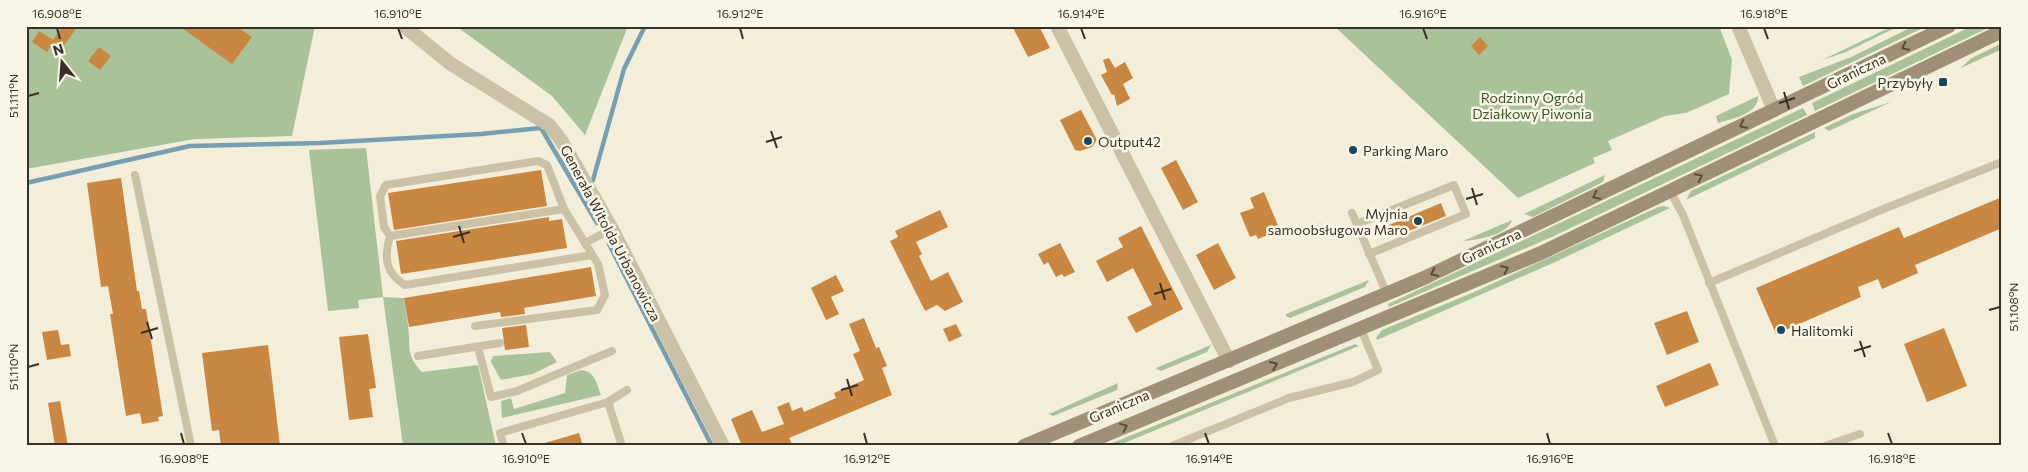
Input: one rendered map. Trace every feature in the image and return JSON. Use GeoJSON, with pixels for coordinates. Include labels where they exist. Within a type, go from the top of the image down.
{"type":"FeatureCollection","features":[{"type":"Feature","properties":{"kind":"main road","name":"Graniczna"},"geometry":{"type":"LineString","coordinates":[[1024,446],[1387,294],[1510,238],[1949,26]]}},
{"type":"Feature","properties":{"kind":"main road","name":"Graniczna"},"geometry":{"type":"LineString","coordinates":[[1079,446],[1533,256],[2002,32]]}},
{"type":"Feature","properties":{"kind":"street","name":"Generała Witolda Urbanowicza"},"geometry":{"type":"LineString","coordinates":[[404,26],[451,64],[549,125],[561,140],[612,230],[723,446]]}},
{"type":"Feature","properties":{"kind":"street"},"geometry":{"type":"LineString","coordinates":[[1058,26],[1229,361]]}},
{"type":"Feature","properties":{"kind":"street"},"geometry":{"type":"LineString","coordinates":[[1738,26],[1774,110]]}},
{"type":"Feature","properties":{"kind":"lane"},"geometry":{"type":"LineString","coordinates":[[390,236],[384,227],[380,196],[386,185],[538,161],[547,166],[564,208],[598,264],[605,295],[597,310],[475,326]]}},
{"type":"Feature","properties":{"kind":"lane"},"geometry":{"type":"LineString","coordinates":[[1709,283],[1881,210],[2002,162]]}},
{"type":"Feature","properties":{"kind":"lane"},"geometry":{"type":"LineString","coordinates":[[135,175],[191,446]]}},
{"type":"Feature","properties":{"kind":"lane"},"geometry":{"type":"LineString","coordinates":[[1357,224],[1454,185],[1466,214],[1369,254]]}},
{"type":"Feature","properties":{"kind":"lane"},"geometry":{"type":"LineString","coordinates":[[1670,191],[1683,215],[1775,446]]}},
{"type":"Feature","properties":{"kind":"lane"},"geometry":{"type":"LineString","coordinates":[[390,236],[564,208]]}},
{"type":"Feature","properties":{"kind":"lane"},"geometry":{"type":"LineString","coordinates":[[1352,213],[1387,294]]}},
{"type":"Feature","properties":{"kind":"lane"},"geometry":{"type":"LineString","coordinates":[[585,243],[612,230]]}},
{"type":"Feature","properties":{"kind":"lane"},"geometry":{"type":"LineString","coordinates":[[390,236],[386,249],[389,270],[394,279],[405,285],[592,255]]}},
{"type":"Feature","properties":{"kind":"lane"},"geometry":{"type":"LineString","coordinates":[[1172,446],[1289,398],[1353,382],[1378,370],[1361,329]]}},
{"type":"Feature","properties":{"kind":"lane"},"geometry":{"type":"LineString","coordinates":[[418,356],[500,343]]}},
{"type":"Feature","properties":{"kind":"lane"},"geometry":{"type":"LineString","coordinates":[[478,347],[491,397],[516,391],[612,351]]}},
{"type":"Feature","properties":{"kind":"lane"},"geometry":{"type":"LineString","coordinates":[[504,446],[500,433],[608,402],[627,390]]}},
{"type":"Feature","properties":{"kind":"lane"},"geometry":{"type":"LineString","coordinates":[[608,402],[622,446]]}},
{"type":"Feature","properties":{"kind":"lane"},"geometry":{"type":"LineString","coordinates":[[1825,446],[1860,434]]}},
{"type":"Feature","properties":{"kind":"green space"},"geometry":{"type":"Polygon","coordinates":[[[26,26],[315,26],[292,136],[195,139],[26,169],[26,26]]]}},
{"type":"Feature","properties":{"kind":"green space"},"geometry":{"type":"Polygon","coordinates":[[[456,26],[628,26],[585,135],[552,96],[456,26]]]}},
{"type":"Feature","properties":{"kind":"green space","name":"Rodzinny Ogród Działkowy Piwonia"},"geometry":{"type":"Polygon","coordinates":[[[1334,26],[1719,26],[1732,60],[1729,94],[1686,113],[1665,116],[1608,141],[1612,150],[1593,158],[1595,163],[1518,198],[1334,26]]]}},
{"type":"Feature","properties":{"kind":"green space"},"geometry":{"type":"Polygon","coordinates":[[[1893,26],[1899,26],[1846,52],[1822,60],[1893,26]]]}},
{"type":"Feature","properties":{"kind":"green space"},"geometry":{"type":"Polygon","coordinates":[[[1914,26],[1927,26],[1803,86],[1799,77],[1851,57],[1914,26]]]}},
{"type":"Feature","properties":{"kind":"green space"},"geometry":{"type":"Polygon","coordinates":[[[1972,26],[1992,26],[1815,111],[1812,103],[1972,26]]]}},
{"type":"Feature","properties":{"kind":"green space"},"geometry":{"type":"Polygon","coordinates":[[[2002,43],[2002,49],[1961,68],[1970,59],[2002,43]]]}},
{"type":"Feature","properties":{"kind":"green space"},"geometry":{"type":"Polygon","coordinates":[[[1758,96],[1754,107],[1749,111],[1743,115],[1718,123],[1716,116],[1758,96]]]}},
{"type":"Feature","properties":{"kind":"green space"},"geometry":{"type":"Polygon","coordinates":[[[1891,102],[1829,131],[1824,128],[1853,114],[1891,102]]]}},
{"type":"Feature","properties":{"kind":"green space"},"geometry":{"type":"Polygon","coordinates":[[[1803,108],[1807,115],[1554,236],[1389,307],[1388,304],[1803,108]]]}},
{"type":"Feature","properties":{"kind":"green space"},"geometry":{"type":"Polygon","coordinates":[[[1815,132],[1815,138],[1686,200],[1691,191],[1815,132]]]}},
{"type":"Feature","properties":{"kind":"green space"},"geometry":{"type":"Polygon","coordinates":[[[366,148],[383,297],[358,300],[359,308],[328,311],[309,150],[366,148]]]}},
{"type":"Feature","properties":{"kind":"green space"},"geometry":{"type":"Polygon","coordinates":[[[1605,175],[1603,182],[1533,217],[1524,214],[1605,175]]]}},
{"type":"Feature","properties":{"kind":"green space"},"geometry":{"type":"Polygon","coordinates":[[[1658,207],[1670,208],[1553,263],[1377,340],[1376,338],[1382,330],[1472,293],[1658,207]]]}},
{"type":"Feature","properties":{"kind":"green space"},"geometry":{"type":"Polygon","coordinates":[[[1512,220],[1505,229],[1491,236],[1463,241],[1512,220]]]}},
{"type":"Feature","properties":{"kind":"green space"},"geometry":{"type":"Polygon","coordinates":[[[1369,280],[1365,287],[1290,318],[1286,316],[1286,314],[1369,280]]]}},
{"type":"Feature","properties":{"kind":"green space"},"geometry":{"type":"Polygon","coordinates":[[[383,297],[404,298],[411,355],[422,372],[478,365],[496,446],[403,446],[383,297]]]}},
{"type":"Feature","properties":{"kind":"green space"},"geometry":{"type":"Polygon","coordinates":[[[1355,344],[1359,346],[1117,446],[1105,446],[1355,344]]]}},
{"type":"Feature","properties":{"kind":"green space"},"geometry":{"type":"Polygon","coordinates":[[[1211,345],[1207,352],[1161,371],[1156,369],[1156,368],[1211,345]]]}},
{"type":"Feature","properties":{"kind":"green space"},"geometry":{"type":"Polygon","coordinates":[[[550,352],[557,362],[533,374],[501,380],[491,362],[493,356],[550,352]]]}},
{"type":"Feature","properties":{"kind":"green space"},"geometry":{"type":"Polygon","coordinates":[[[581,370],[592,375],[601,395],[502,418],[501,401],[511,398],[514,409],[565,393],[567,375],[581,370]]]}},
{"type":"Feature","properties":{"kind":"green space"},"geometry":{"type":"Polygon","coordinates":[[[1118,383],[1117,390],[1053,416],[1049,414],[1118,383]]]}},
{"type":"Feature","properties":{"kind":"building"},"geometry":{"type":"Polygon","coordinates":[[[63,26],[78,26],[62,48],[53,42],[47,52],[32,42],[39,31],[53,40],[63,26]]]}},
{"type":"Feature","properties":{"kind":"building"},"geometry":{"type":"Polygon","coordinates":[[[179,26],[236,26],[252,37],[232,64],[179,26]]]}},
{"type":"Feature","properties":{"kind":"building"},"geometry":{"type":"Polygon","coordinates":[[[1012,26],[1039,26],[1050,48],[1028,57],[1012,26]]]}},
{"type":"Feature","properties":{"kind":"building"},"geometry":{"type":"Polygon","coordinates":[[[1480,37],[1488,46],[1479,55],[1471,46],[1480,37]]]}},
{"type":"Feature","properties":{"kind":"building"},"geometry":{"type":"Polygon","coordinates":[[[99,47],[111,56],[100,70],[88,61],[99,47]]]}},
{"type":"Feature","properties":{"kind":"building"},"geometry":{"type":"Polygon","coordinates":[[[1109,58],[1115,68],[1125,62],[1133,78],[1123,84],[1130,99],[1117,106],[1114,94],[1112,95],[1101,75],[1107,72],[1103,60],[1109,58]]]}},
{"type":"Feature","properties":{"kind":"building"},"geometry":{"type":"Polygon","coordinates":[[[1081,110],[1097,140],[1092,147],[1080,151],[1075,150],[1060,120],[1081,110]]]}},
{"type":"Feature","properties":{"kind":"building"},"geometry":{"type":"Polygon","coordinates":[[[1176,160],[1198,202],[1183,210],[1161,168],[1176,160]]]}},
{"type":"Feature","properties":{"kind":"building"},"geometry":{"type":"Polygon","coordinates":[[[541,170],[547,206],[394,230],[388,193],[541,170]]]}},
{"type":"Feature","properties":{"kind":"building"},"geometry":{"type":"Polygon","coordinates":[[[121,178],[137,291],[139,291],[142,309],[146,309],[163,416],[158,417],[159,421],[142,424],[140,413],[126,416],[110,314],[113,314],[108,286],[101,287],[87,183],[121,178]]]}},
{"type":"Feature","properties":{"kind":"building"},"geometry":{"type":"Polygon","coordinates":[[[1264,192],[1280,230],[1258,239],[1256,235],[1250,237],[1240,213],[1254,208],[1250,198],[1264,192]]]}},
{"type":"Feature","properties":{"kind":"building"},"geometry":{"type":"Polygon","coordinates":[[[2002,197],[2002,228],[1915,265],[1918,273],[1882,289],[1878,279],[1858,287],[1861,297],[1776,334],[1756,288],[1899,227],[1904,238],[2002,197]]]}},
{"type":"Feature","properties":{"kind":"building","name":"Myjnia samoobsługowa Maro"},"geometry":{"type":"Polygon","coordinates":[[[1441,203],[1446,216],[1394,237],[1389,225],[1441,203]]]}},
{"type":"Feature","properties":{"kind":"building"},"geometry":{"type":"Polygon","coordinates":[[[940,210],[948,227],[916,242],[922,254],[919,256],[931,281],[948,272],[963,302],[945,311],[937,305],[925,311],[890,241],[898,237],[895,231],[940,210]]]}},
{"type":"Feature","properties":{"kind":"building"},"geometry":{"type":"Polygon","coordinates":[[[549,217],[549,221],[562,219],[567,248],[401,274],[396,241],[549,217]]]}},
{"type":"Feature","properties":{"kind":"building"},"geometry":{"type":"Polygon","coordinates":[[[1141,226],[1183,309],[1136,333],[1127,317],[1152,305],[1133,268],[1107,282],[1096,261],[1123,247],[1118,238],[1141,226]]]}},
{"type":"Feature","properties":{"kind":"building"},"geometry":{"type":"Polygon","coordinates":[[[1060,243],[1075,272],[1064,277],[1062,274],[1056,277],[1048,262],[1044,265],[1038,254],[1060,243]]]}},
{"type":"Feature","properties":{"kind":"building"},"geometry":{"type":"Polygon","coordinates":[[[1218,243],[1236,278],[1214,290],[1196,255],[1218,243]]]}},
{"type":"Feature","properties":{"kind":"building"},"geometry":{"type":"Polygon","coordinates":[[[591,267],[596,296],[524,308],[525,314],[501,317],[500,312],[409,327],[404,298],[591,267]]]}},
{"type":"Feature","properties":{"kind":"building"},"geometry":{"type":"Polygon","coordinates":[[[836,275],[844,291],[831,297],[839,314],[826,320],[811,288],[836,275]]]}},
{"type":"Feature","properties":{"kind":"building"},"geometry":{"type":"Polygon","coordinates":[[[1687,311],[1699,342],[1667,355],[1654,323],[1687,311]]]}},
{"type":"Feature","properties":{"kind":"building"},"geometry":{"type":"Polygon","coordinates":[[[864,318],[876,348],[879,347],[887,366],[882,368],[892,395],[789,438],[793,446],[742,446],[731,419],[752,410],[762,432],[784,424],[777,407],[789,402],[792,411],[802,407],[804,412],[836,398],[834,393],[864,380],[853,354],[860,351],[849,324],[864,318]]]}},
{"type":"Feature","properties":{"kind":"building"},"geometry":{"type":"Polygon","coordinates":[[[956,324],[962,336],[949,342],[943,329],[956,324]]]}},
{"type":"Feature","properties":{"kind":"building"},"geometry":{"type":"Polygon","coordinates":[[[526,325],[529,347],[505,350],[502,328],[526,325]]]}},
{"type":"Feature","properties":{"kind":"building"},"geometry":{"type":"Polygon","coordinates":[[[1944,328],[1967,386],[1927,402],[1904,344],[1944,328]]]}},
{"type":"Feature","properties":{"kind":"building"},"geometry":{"type":"Polygon","coordinates":[[[58,330],[61,345],[69,344],[71,356],[47,360],[42,332],[58,330]]]}},
{"type":"Feature","properties":{"kind":"building"},"geometry":{"type":"Polygon","coordinates":[[[368,334],[376,388],[369,389],[373,417],[349,420],[339,337],[368,334]]]}},
{"type":"Feature","properties":{"kind":"building"},"geometry":{"type":"Polygon","coordinates":[[[268,345],[280,446],[221,446],[219,430],[212,431],[202,353],[268,345]]]}},
{"type":"Feature","properties":{"kind":"building"},"geometry":{"type":"Polygon","coordinates":[[[1710,363],[1719,385],[1665,407],[1656,386],[1710,363]]]}},
{"type":"Feature","properties":{"kind":"building"},"geometry":{"type":"Polygon","coordinates":[[[60,401],[68,446],[55,446],[48,403],[60,401]]]}},
{"type":"Feature","properties":{"kind":"building"},"geometry":{"type":"Polygon","coordinates":[[[579,433],[583,446],[546,446],[545,443],[579,433]]]}},
{"type":"Feature","properties":{"kind":"waterway"},"geometry":{"type":"LineString","coordinates":[[593,180],[624,69],[645,26]]}},
{"type":"Feature","properties":{"kind":"waterway"},"geometry":{"type":"LineString","coordinates":[[26,183],[190,146],[320,143],[481,134],[541,128],[597,223]]}},
{"type":"Feature","properties":{"kind":"waterway"},"geometry":{"type":"LineString","coordinates":[[609,244],[712,446]]}},
{"type":"Feature","properties":{"kind":"place","name":"Przybyły"},"geometry":{"type":"Point","coordinates":[1943,82]}},
{"type":"Feature","properties":{"kind":"place","name":"Output42"},"geometry":{"type":"Point","coordinates":[1088,141]}},
{"type":"Feature","properties":{"kind":"place","name":"Parking Maro"},"geometry":{"type":"Point","coordinates":[1353,150]}},
{"type":"Feature","properties":{"kind":"place","name":"Myjnia samoobsługowa Maro"},"geometry":{"type":"Point","coordinates":[1418,221]}},
{"type":"Feature","properties":{"kind":"place","name":"Halitomki"},"geometry":{"type":"Point","coordinates":[1781,330]}}]}
